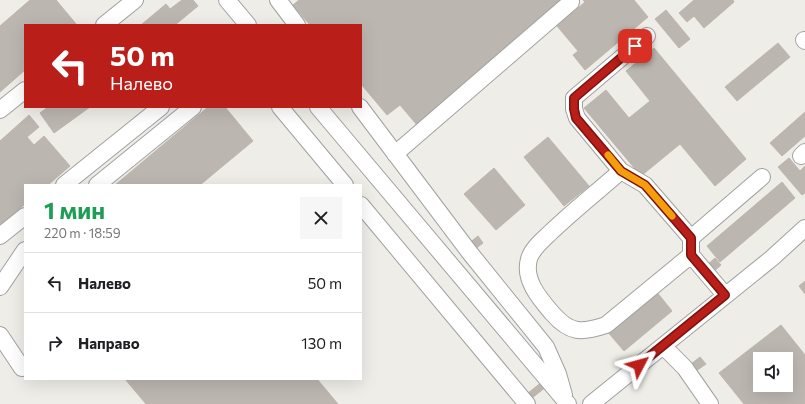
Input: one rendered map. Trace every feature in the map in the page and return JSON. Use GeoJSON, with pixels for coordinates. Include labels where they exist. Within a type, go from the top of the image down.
{"type":"FeatureCollection","features":[{"type":"Feature","properties":{"kind":"street"},"geometry":{"type":"LineString","coordinates":[[105,24],[118,5],[135,0]]}},
{"type":"Feature","properties":{"kind":"street"},"geometry":{"type":"LineString","coordinates":[[227,0],[247,24]]}},
{"type":"Feature","properties":{"kind":"street"},"geometry":{"type":"LineString","coordinates":[[278,0],[297,24]]}},
{"type":"Feature","properties":{"kind":"street"},"geometry":{"type":"LineString","coordinates":[[395,154],[572,2]]}},
{"type":"Feature","properties":{"kind":"street"},"geometry":{"type":"LineString","coordinates":[[647,36],[574,98],[576,118],[621,171],[645,185],[691,238],[691,255],[725,295]]}},
{"type":"Feature","properties":{"kind":"street"},"geometry":{"type":"LineString","coordinates":[[0,110],[24,91]]}},
{"type":"Feature","properties":{"kind":"street"},"geometry":{"type":"LineString","coordinates":[[65,184],[160,108]]}},
{"type":"Feature","properties":{"kind":"street"},"geometry":{"type":"LineString","coordinates":[[98,184],[193,108]]}},
{"type":"Feature","properties":{"kind":"street"},"geometry":{"type":"LineString","coordinates":[[281,108],[344,184]]}},
{"type":"Feature","properties":{"kind":"street"},"geometry":{"type":"LineString","coordinates":[[319,108],[566,401]]}},
{"type":"Feature","properties":{"kind":"street"},"geometry":{"type":"LineString","coordinates":[[361,108],[470,253],[546,347],[558,374],[566,401]]}},
{"type":"Feature","properties":{"kind":"street"},"geometry":{"type":"LineString","coordinates":[[621,171],[567,217],[537,246],[529,259],[528,270],[532,287],[539,298],[558,320],[568,327],[580,331],[594,329],[606,325],[691,255]]}},
{"type":"Feature","properties":{"kind":"street"},"geometry":{"type":"LineString","coordinates":[[691,238],[762,177]]}},
{"type":"Feature","properties":{"kind":"street"},"geometry":{"type":"LineString","coordinates":[[362,206],[527,404]]}},
{"type":"Feature","properties":{"kind":"street"},"geometry":{"type":"LineString","coordinates":[[0,236],[24,217]]}},
{"type":"Feature","properties":{"kind":"street"},"geometry":{"type":"LineString","coordinates":[[591,404],[772,258],[805,228]]}},
{"type":"Feature","properties":{"kind":"street"},"geometry":{"type":"LineString","coordinates":[[0,287],[24,251]]}},
{"type":"Feature","properties":{"kind":"street"},"geometry":{"type":"LineString","coordinates":[[0,335],[22,368]]}},
{"type":"Feature","properties":{"kind":"street"},"geometry":{"type":"LineString","coordinates":[[663,346],[685,368],[710,404]]}},
{"type":"Feature","properties":{"kind":"building"},"geometry":{"type":"Polygon","coordinates":[[[30,0],[56,0],[76,24],[24,24],[24,71],[0,92],[0,26],[30,0]]]}},
{"type":"Feature","properties":{"kind":"building"},"geometry":{"type":"Polygon","coordinates":[[[182,0],[193,0],[198,6],[176,24],[142,24],[166,4],[170,9],[182,0]]]}},
{"type":"Feature","properties":{"kind":"building"},"geometry":{"type":"Polygon","coordinates":[[[299,0],[564,0],[417,125],[400,105],[387,115],[362,85],[362,24],[309,24],[293,5],[299,0]]]}},
{"type":"Feature","properties":{"kind":"building"},"geometry":{"type":"Polygon","coordinates":[[[583,0],[634,0],[648,17],[585,70],[573,55],[578,51],[557,26],[585,2],[583,0]]]}},
{"type":"Feature","properties":{"kind":"building"},"geometry":{"type":"Polygon","coordinates":[[[694,0],[733,0],[734,2],[704,28],[694,16],[687,22],[679,13],[694,0]]]}},
{"type":"Feature","properties":{"kind":"building"},"geometry":{"type":"Polygon","coordinates":[[[666,10],[690,39],[679,48],[655,19],[666,10]]]}},
{"type":"Feature","properties":{"kind":"building"},"geometry":{"type":"Polygon","coordinates":[[[778,43],[790,57],[737,101],[725,87],[778,43]]]}},
{"type":"Feature","properties":{"kind":"building"},"geometry":{"type":"Polygon","coordinates":[[[654,48],[746,159],[715,186],[680,144],[641,176],[584,108],[606,90],[629,118],[650,101],[626,71],[654,48]]]}},
{"type":"Feature","properties":{"kind":"building"},"geometry":{"type":"Polygon","coordinates":[[[47,108],[89,108],[54,133],[40,113],[47,108]]]}},
{"type":"Feature","properties":{"kind":"building"},"geometry":{"type":"Polygon","coordinates":[[[207,108],[226,108],[253,141],[201,184],[116,184],[207,108]]]}},
{"type":"Feature","properties":{"kind":"building"},"geometry":{"type":"Polygon","coordinates":[[[805,112],[805,136],[782,156],[770,143],[805,112]]]}},
{"type":"Feature","properties":{"kind":"building"},"geometry":{"type":"Polygon","coordinates":[[[29,115],[39,127],[27,137],[34,145],[44,136],[70,166],[49,184],[24,184],[24,205],[0,226],[0,141],[29,115]]]}},
{"type":"Feature","properties":{"kind":"building"},"geometry":{"type":"Polygon","coordinates":[[[548,137],[589,186],[564,206],[524,157],[548,137]]]}},
{"type":"Feature","properties":{"kind":"building"},"geometry":{"type":"Polygon","coordinates":[[[789,158],[800,171],[805,166],[805,193],[802,195],[778,167],[789,158]]]}},
{"type":"Feature","properties":{"kind":"building"},"geometry":{"type":"Polygon","coordinates":[[[494,168],[525,205],[496,230],[464,194],[494,168]]]}},
{"type":"Feature","properties":{"kind":"building"},"geometry":{"type":"Polygon","coordinates":[[[782,182],[795,198],[720,262],[707,246],[782,182]]]}},
{"type":"Feature","properties":{"kind":"building"},"geometry":{"type":"Polygon","coordinates":[[[478,236],[483,243],[474,250],[468,244],[478,236]]]}},
{"type":"Feature","properties":{"kind":"building"},"geometry":{"type":"Polygon","coordinates":[[[715,258],[721,265],[712,273],[706,266],[715,258]]]}},
{"type":"Feature","properties":{"kind":"building"},"geometry":{"type":"Polygon","coordinates":[[[805,281],[805,294],[799,286],[805,281]]]}},
{"type":"Feature","properties":{"kind":"building"},"geometry":{"type":"Polygon","coordinates":[[[656,291],[672,311],[624,351],[607,331],[656,291]]]}},
{"type":"Feature","properties":{"kind":"building"},"geometry":{"type":"Polygon","coordinates":[[[781,325],[805,355],[805,404],[744,404],[719,373],[781,325]]]}},
{"type":"Feature","properties":{"kind":"building"},"geometry":{"type":"Polygon","coordinates":[[[700,357],[706,364],[696,371],[691,364],[700,357]]]}},
{"type":"Feature","properties":{"kind":"building"},"geometry":{"type":"Polygon","coordinates":[[[126,380],[318,380],[338,404],[146,404],[126,380]]]}},
{"type":"Feature","properties":{"kind":"building"},"geometry":{"type":"Polygon","coordinates":[[[542,382],[546,387],[532,398],[528,393],[542,382]]]}},
{"type":"Feature","properties":{"kind":"slow traffic"},"geometry":{"type":"LineString","coordinates":[[608,155],[621,171],[645,185],[672,216]]}},
{"type":"Feature","properties":{"kind":"route"},"geometry":{"type":"LineString","coordinates":[[635,46],[574,98],[576,118],[621,171],[645,185],[691,238],[691,255],[725,295],[639,365]]}}]}
